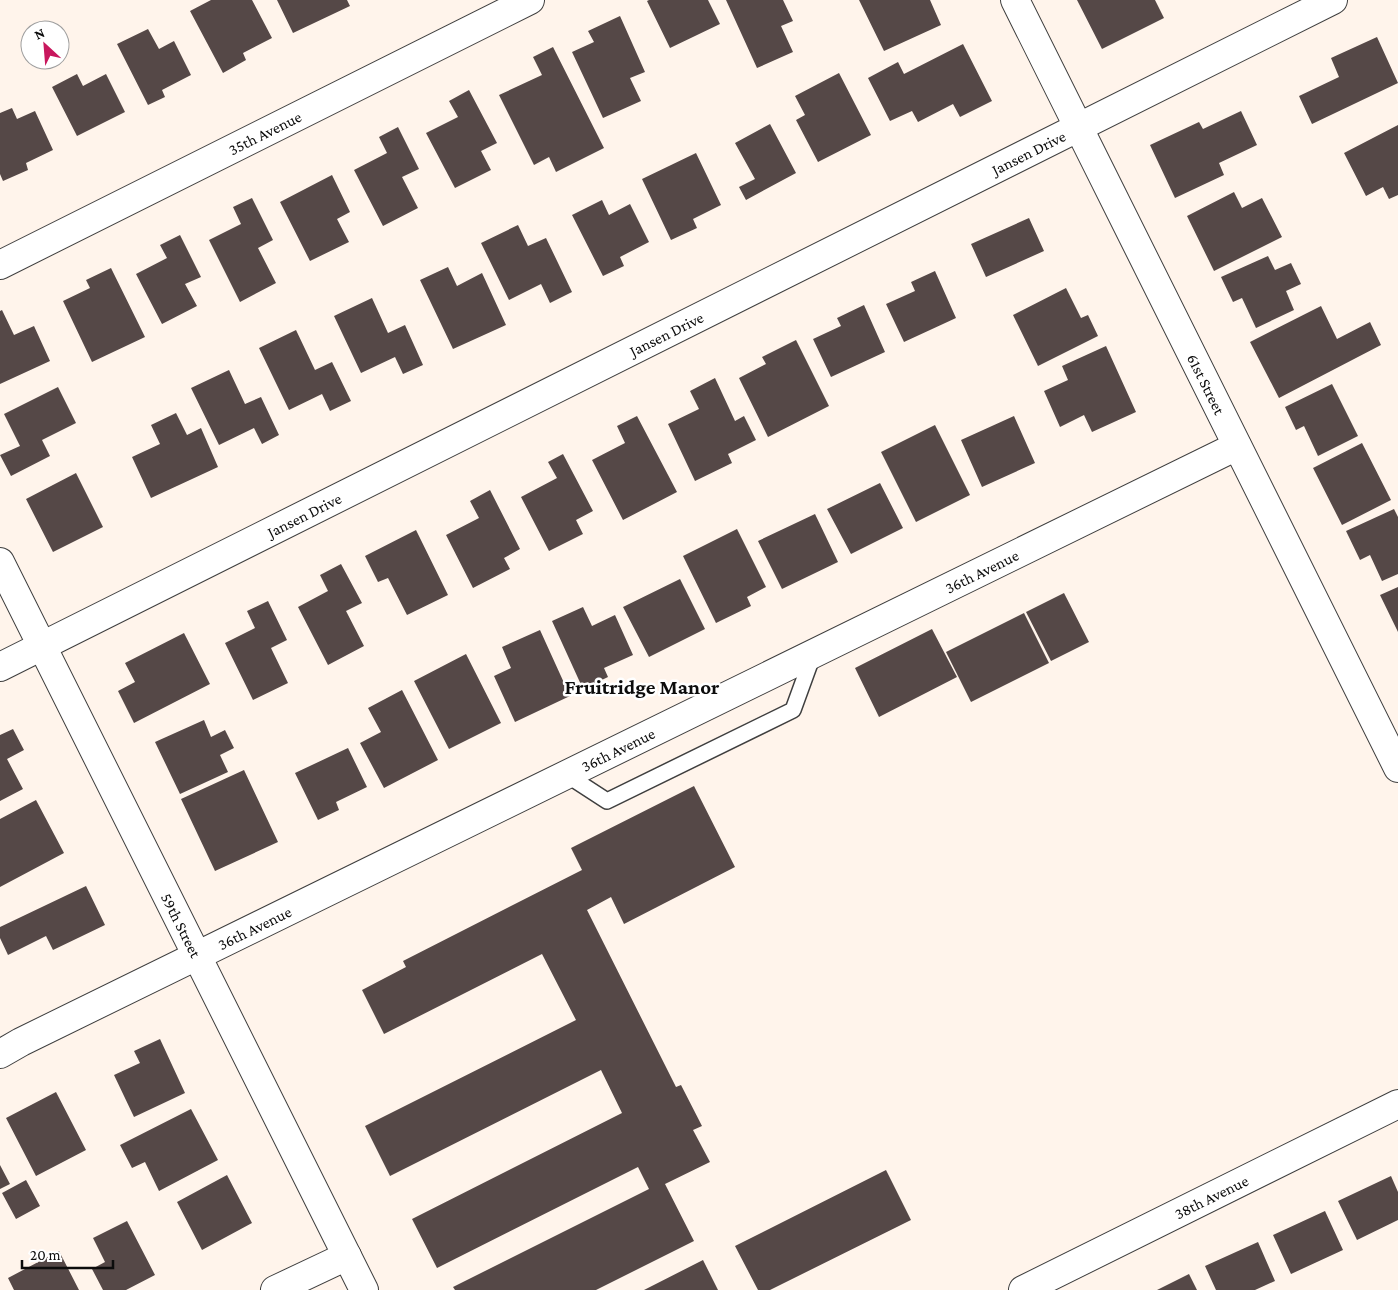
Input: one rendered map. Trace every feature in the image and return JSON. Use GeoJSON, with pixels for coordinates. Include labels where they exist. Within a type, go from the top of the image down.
{"type":"FeatureCollection","features":[{"type":"Feature","properties":{"kind":"street","name":"35th Avenue"},"geometry":{"type":"LineString","coordinates":[[0,265],[530,0]]}},
{"type":"Feature","properties":{"kind":"street","name":"61st Street"},"geometry":{"type":"LineString","coordinates":[[1015,0],[1398,768]]}},
{"type":"Feature","properties":{"kind":"street","name":"Jansen Drive"},"geometry":{"type":"LineString","coordinates":[[0,667],[1333,0]]}},
{"type":"Feature","properties":{"kind":"street","name":"36th Avenue"},"geometry":{"type":"LineString","coordinates":[[0,1054],[1237,446]]}},
{"type":"Feature","properties":{"kind":"street","name":"59th Street"},"geometry":{"type":"LineString","coordinates":[[0,562],[364,1290]]}},
{"type":"Feature","properties":{"kind":"street","name":"38th Avenue"},"geometry":{"type":"LineString","coordinates":[[1023,1290],[1398,1104]]}},
{"type":"Feature","properties":{"kind":"street"},"geometry":{"type":"LineString","coordinates":[[275,1290],[347,1256]]}},
{"type":"Feature","properties":{"kind":"lane"},"geometry":{"type":"LineString","coordinates":[[567,775],[606,801],[793,710],[813,654]]}},
{"type":"Feature","properties":{"kind":"building"},"geometry":{"type":"Polygon","coordinates":[[[211,0],[252,0],[272,38],[243,53],[246,60],[223,73],[190,11],[211,0]]]}},
{"type":"Feature","properties":{"kind":"building"},"geometry":{"type":"Polygon","coordinates":[[[277,0],[347,0],[350,6],[293,33],[277,0]]]}},
{"type":"Feature","properties":{"kind":"building"},"geometry":{"type":"Polygon","coordinates":[[[708,0],[720,24],[670,48],[647,1],[708,0]]]}},
{"type":"Feature","properties":{"kind":"building"},"geometry":{"type":"Polygon","coordinates":[[[726,0],[783,0],[793,21],[781,26],[793,52],[757,68],[726,0]]]}},
{"type":"Feature","properties":{"kind":"building"},"geometry":{"type":"Polygon","coordinates":[[[859,0],[930,0],[941,25],[884,51],[859,0]]]}},
{"type":"Feature","properties":{"kind":"building"},"geometry":{"type":"Polygon","coordinates":[[[1077,0],[1155,0],[1164,18],[1102,49],[1077,0]]]}},
{"type":"Feature","properties":{"kind":"building"},"geometry":{"type":"Polygon","coordinates":[[[620,16],[645,72],[630,78],[641,101],[603,118],[572,52],[594,42],[588,31],[620,16]]]}},
{"type":"Feature","properties":{"kind":"building"},"geometry":{"type":"Polygon","coordinates":[[[148,29],[159,49],[174,41],[191,75],[162,90],[165,97],[148,105],[117,44],[148,29]]]}},
{"type":"Feature","properties":{"kind":"building"},"geometry":{"type":"Polygon","coordinates":[[[1377,37],[1398,83],[1312,124],[1299,96],[1339,77],[1331,58],[1377,37]]]}},
{"type":"Feature","properties":{"kind":"building"},"geometry":{"type":"Polygon","coordinates":[[[963,44],[992,101],[960,117],[953,104],[918,122],[912,111],[890,121],[868,78],[898,62],[904,74],[963,44]]]}},
{"type":"Feature","properties":{"kind":"building"},"geometry":{"type":"Polygon","coordinates":[[[553,47],[604,148],[556,172],[549,157],[534,165],[499,95],[542,75],[533,57],[553,47]]]}},
{"type":"Feature","properties":{"kind":"building"},"geometry":{"type":"Polygon","coordinates":[[[839,73],[871,135],[818,162],[796,120],[805,115],[795,96],[839,73]]]}},
{"type":"Feature","properties":{"kind":"building"},"geometry":{"type":"Polygon","coordinates":[[[77,74],[83,86],[106,74],[125,112],[77,136],[52,87],[77,74]]]}},
{"type":"Feature","properties":{"kind":"building"},"geometry":{"type":"Polygon","coordinates":[[[469,90],[497,143],[481,151],[491,170],[455,188],[426,133],[458,117],[449,101],[469,90]]]}},
{"type":"Feature","properties":{"kind":"building"},"geometry":{"type":"Polygon","coordinates":[[[12,108],[17,119],[35,111],[53,150],[26,163],[28,170],[3,181],[0,174],[0,113],[12,108]]]}},
{"type":"Feature","properties":{"kind":"building"},"geometry":{"type":"Polygon","coordinates":[[[1241,111],[1257,145],[1219,163],[1224,175],[1175,198],[1150,145],[1199,122],[1203,129],[1241,111]]]}},
{"type":"Feature","properties":{"kind":"building"},"geometry":{"type":"Polygon","coordinates":[[[770,124],[796,173],[746,200],[739,187],[755,179],[735,143],[770,124]]]}},
{"type":"Feature","properties":{"kind":"building"},"geometry":{"type":"Polygon","coordinates":[[[1398,125],[1398,195],[1389,199],[1383,187],[1366,196],[1344,153],[1398,125]]]}},
{"type":"Feature","properties":{"kind":"building"},"geometry":{"type":"Polygon","coordinates":[[[398,127],[419,169],[402,177],[418,208],[383,226],[354,170],[387,153],[379,137],[398,127]]]}},
{"type":"Feature","properties":{"kind":"building"},"geometry":{"type":"Polygon","coordinates":[[[696,153],[721,205],[693,219],[697,228],[671,240],[642,179],[696,153]]]}},
{"type":"Feature","properties":{"kind":"building"},"geometry":{"type":"Polygon","coordinates":[[[332,175],[350,212],[337,219],[349,242],[310,261],[280,202],[332,175]]]}},
{"type":"Feature","properties":{"kind":"building"},"geometry":{"type":"Polygon","coordinates":[[[1234,192],[1242,208],[1262,198],[1282,237],[1214,271],[1187,216],[1234,192]]]}},
{"type":"Feature","properties":{"kind":"building"},"geometry":{"type":"Polygon","coordinates":[[[252,198],[273,240],[258,248],[276,283],[240,302],[209,240],[241,224],[233,207],[252,198]]]}},
{"type":"Feature","properties":{"kind":"building"},"geometry":{"type":"Polygon","coordinates":[[[602,200],[609,215],[630,204],[649,242],[620,257],[624,266],[603,276],[572,215],[602,200]]]}},
{"type":"Feature","properties":{"kind":"building"},"geometry":{"type":"Polygon","coordinates":[[[1029,218],[1044,251],[986,277],[971,244],[1029,218]]]}},
{"type":"Feature","properties":{"kind":"building"},"geometry":{"type":"Polygon","coordinates":[[[518,225],[528,246],[546,238],[572,292],[550,303],[541,284],[509,300],[481,243],[518,225]]]}},
{"type":"Feature","properties":{"kind":"building"},"geometry":{"type":"Polygon","coordinates":[[[180,235],[201,277],[185,284],[197,306],[162,324],[136,274],[167,258],[160,245],[180,235]]]}},
{"type":"Feature","properties":{"kind":"building"},"geometry":{"type":"Polygon","coordinates":[[[1268,256],[1275,270],[1291,263],[1301,284],[1286,291],[1294,310],[1256,328],[1242,298],[1233,302],[1221,277],[1268,256]]]}},
{"type":"Feature","properties":{"kind":"building"},"geometry":{"type":"Polygon","coordinates":[[[448,267],[457,286],[482,273],[506,325],[453,349],[420,280],[448,267]]]}},
{"type":"Feature","properties":{"kind":"building"},"geometry":{"type":"Polygon","coordinates":[[[111,268],[145,337],[92,362],[63,301],[90,288],[86,280],[111,268]]]}},
{"type":"Feature","properties":{"kind":"building"},"geometry":{"type":"Polygon","coordinates":[[[935,271],[956,318],[904,342],[886,304],[915,291],[911,282],[935,271]]]}},
{"type":"Feature","properties":{"kind":"building"},"geometry":{"type":"Polygon","coordinates":[[[1066,288],[1081,318],[1088,315],[1098,336],[1038,366],[1013,315],[1066,288]]]}},
{"type":"Feature","properties":{"kind":"building"},"geometry":{"type":"Polygon","coordinates":[[[372,298],[388,333],[405,325],[423,365],[403,374],[395,357],[361,373],[334,316],[372,298]]]}},
{"type":"Feature","properties":{"kind":"building"},"geometry":{"type":"Polygon","coordinates":[[[864,305],[885,352],[831,377],[813,339],[841,326],[837,318],[864,305]]]}},
{"type":"Feature","properties":{"kind":"building"},"geometry":{"type":"Polygon","coordinates":[[[1321,306],[1337,339],[1370,322],[1381,345],[1279,398],[1250,342],[1321,306]]]}},
{"type":"Feature","properties":{"kind":"building"},"geometry":{"type":"Polygon","coordinates":[[[2,310],[14,335],[34,326],[50,361],[0,384],[0,311],[2,310]]]}},
{"type":"Feature","properties":{"kind":"building"},"geometry":{"type":"Polygon","coordinates":[[[296,330],[315,370],[332,362],[351,401],[330,411],[322,394],[289,410],[259,348],[296,330]]]}},
{"type":"Feature","properties":{"kind":"building"},"geometry":{"type":"Polygon","coordinates":[[[796,340],[829,406],[768,437],[739,378],[766,364],[762,357],[796,340]]]}},
{"type":"Feature","properties":{"kind":"building"},"geometry":{"type":"Polygon","coordinates":[[[1106,346],[1136,412],[1092,432],[1084,415],[1060,427],[1044,391],[1068,380],[1062,366],[1106,346]]]}},
{"type":"Feature","properties":{"kind":"building"},"geometry":{"type":"Polygon","coordinates":[[[229,370],[245,404],[261,397],[279,435],[262,444],[254,428],[219,445],[191,388],[229,370]]]}},
{"type":"Feature","properties":{"kind":"building"},"geometry":{"type":"Polygon","coordinates":[[[715,378],[735,421],[744,416],[756,440],[728,454],[732,463],[695,481],[668,424],[699,409],[690,391],[715,378]]]}},
{"type":"Feature","properties":{"kind":"building"},"geometry":{"type":"Polygon","coordinates":[[[1332,384],[1358,436],[1318,456],[1304,426],[1296,430],[1285,407],[1332,384]]]}},
{"type":"Feature","properties":{"kind":"building"},"geometry":{"type":"Polygon","coordinates":[[[58,387],[76,423],[42,440],[50,456],[11,476],[0,455],[20,446],[4,414],[58,387]]]}},
{"type":"Feature","properties":{"kind":"building"},"geometry":{"type":"Polygon","coordinates":[[[176,413],[187,435],[201,428],[218,467],[151,498],[132,457],[160,444],[151,425],[176,413]]]}},
{"type":"Feature","properties":{"kind":"building"},"geometry":{"type":"Polygon","coordinates":[[[637,416],[677,492],[623,520],[592,460],[625,443],[617,426],[637,416]]]}},
{"type":"Feature","properties":{"kind":"building"},"geometry":{"type":"Polygon","coordinates":[[[1014,416],[1035,463],[982,487],[961,440],[1014,416]]]}},
{"type":"Feature","properties":{"kind":"building"},"geometry":{"type":"Polygon","coordinates":[[[935,425],[970,495],[916,522],[881,452],[935,425]]]}},
{"type":"Feature","properties":{"kind":"building"},"geometry":{"type":"Polygon","coordinates":[[[1362,443],[1391,500],[1342,525],[1313,468],[1362,443]]]}},
{"type":"Feature","properties":{"kind":"building"},"geometry":{"type":"Polygon","coordinates":[[[563,454],[593,511],[576,520],[583,534],[549,551],[521,497],[557,478],[548,462],[563,454]]]}},
{"type":"Feature","properties":{"kind":"building"},"geometry":{"type":"Polygon","coordinates":[[[76,473],[103,527],[53,552],[26,499],[76,473]]]}},
{"type":"Feature","properties":{"kind":"building"},"geometry":{"type":"Polygon","coordinates":[[[880,483],[903,528],[851,554],[827,509],[880,483]]]}},
{"type":"Feature","properties":{"kind":"building"},"geometry":{"type":"Polygon","coordinates":[[[490,490],[520,549],[504,558],[510,569],[473,588],[446,535],[479,518],[470,501],[490,490]]]}},
{"type":"Feature","properties":{"kind":"building"},"geometry":{"type":"Polygon","coordinates":[[[1394,509],[1398,517],[1398,574],[1382,581],[1370,555],[1360,560],[1346,531],[1394,509]]]}},
{"type":"Feature","properties":{"kind":"building"},"geometry":{"type":"Polygon","coordinates":[[[815,514],[838,562],[782,589],[758,541],[815,514]]]}},
{"type":"Feature","properties":{"kind":"building"},"geometry":{"type":"Polygon","coordinates":[[[737,529],[766,587],[747,597],[751,606],[716,623],[683,556],[737,529]]]}},
{"type":"Feature","properties":{"kind":"building"},"geometry":{"type":"Polygon","coordinates":[[[416,530],[448,595],[407,615],[388,578],[378,582],[365,556],[416,530]]]}},
{"type":"Feature","properties":{"kind":"building"},"geometry":{"type":"Polygon","coordinates":[[[341,564],[362,603],[346,611],[364,646],[328,665],[298,607],[328,591],[320,575],[341,564]]]}},
{"type":"Feature","properties":{"kind":"building"},"geometry":{"type":"Polygon","coordinates":[[[680,579],[705,629],[649,657],[623,607],[680,579]]]}},
{"type":"Feature","properties":{"kind":"building"},"geometry":{"type":"Polygon","coordinates":[[[1398,587],[1398,632],[1380,595],[1398,587]]]}},
{"type":"Feature","properties":{"kind":"building"},"geometry":{"type":"Polygon","coordinates":[[[1064,593],[1089,642],[1051,661],[1026,612],[1064,593]]]}},
{"type":"Feature","properties":{"kind":"building"},"geometry":{"type":"Polygon","coordinates":[[[268,601],[287,640],[271,648],[288,683],[253,700],[225,643],[255,628],[247,611],[268,601]]]}},
{"type":"Feature","properties":{"kind":"building"},"geometry":{"type":"Polygon","coordinates":[[[583,607],[592,626],[615,615],[633,655],[604,668],[608,677],[583,689],[552,621],[583,607]]]}},
{"type":"Feature","properties":{"kind":"building"},"geometry":{"type":"Polygon","coordinates":[[[1024,613],[1049,663],[971,702],[946,652],[1024,613]]]}},
{"type":"Feature","properties":{"kind":"building"},"geometry":{"type":"Polygon","coordinates":[[[932,629],[957,677],[879,717],[855,668],[932,629]]]}},
{"type":"Feature","properties":{"kind":"building"},"geometry":{"type":"Polygon","coordinates":[[[540,630],[570,696],[515,722],[494,676],[511,668],[502,647],[540,630]]]}},
{"type":"Feature","properties":{"kind":"building"},"geometry":{"type":"Polygon","coordinates":[[[184,633],[210,684],[134,723],[118,691],[135,682],[125,663],[184,633]]]}},
{"type":"Feature","properties":{"kind":"building"},"geometry":{"type":"Polygon","coordinates":[[[466,654],[501,723],[449,749],[414,681],[466,654]]]}},
{"type":"Feature","properties":{"kind":"building"},"geometry":{"type":"Polygon","coordinates":[[[402,690],[438,760],[384,788],[360,743],[381,732],[368,708],[402,690]]]}},
{"type":"Feature","properties":{"kind":"building"},"geometry":{"type":"Polygon","coordinates":[[[204,720],[211,737],[225,730],[234,748],[220,755],[228,772],[180,794],[155,742],[204,720]]]}},
{"type":"Feature","properties":{"kind":"building"},"geometry":{"type":"Polygon","coordinates":[[[13,729],[24,750],[7,759],[23,789],[0,801],[0,735],[13,729]]]}},
{"type":"Feature","properties":{"kind":"building"},"geometry":{"type":"Polygon","coordinates":[[[348,748],[367,787],[336,802],[339,810],[318,820],[295,773],[348,748]]]}},
{"type":"Feature","properties":{"kind":"building"},"geometry":{"type":"Polygon","coordinates":[[[244,770],[278,842],[215,871],[181,799],[244,770]]]}},
{"type":"Feature","properties":{"kind":"building"},"geometry":{"type":"Polygon","coordinates":[[[694,786],[735,867],[624,924],[611,897],[587,910],[676,1087],[681,1085],[702,1126],[693,1130],[710,1162],[665,1184],[694,1241],[596,1290],[455,1290],[453,1287],[649,1189],[638,1167],[437,1268],[412,1219],[622,1113],[601,1070],[390,1176],[365,1126],[576,1020],[542,954],[384,1034],[362,990],[406,967],[403,961],[582,870],[571,848],[694,786]]]}},
{"type":"Feature","properties":{"kind":"building"},"geometry":{"type":"Polygon","coordinates":[[[36,800],[64,853],[0,887],[0,819],[36,800]]]}},
{"type":"Feature","properties":{"kind":"building"},"geometry":{"type":"Polygon","coordinates":[[[86,886],[105,925],[53,950],[46,936],[8,955],[0,938],[0,927],[86,886]]]}},
{"type":"Feature","properties":{"kind":"building"},"geometry":{"type":"Polygon","coordinates":[[[160,1039],[185,1093],[134,1117],[114,1075],[140,1063],[134,1051],[160,1039]]]}},
{"type":"Feature","properties":{"kind":"building"},"geometry":{"type":"Polygon","coordinates":[[[56,1092],[86,1150],[36,1176],[6,1118],[56,1092]]]}},
{"type":"Feature","properties":{"kind":"building"},"geometry":{"type":"Polygon","coordinates":[[[191,1109],[218,1160],[159,1191],[145,1162],[132,1168],[120,1145],[191,1109]]]}},
{"type":"Feature","properties":{"kind":"building"},"geometry":{"type":"Polygon","coordinates":[[[0,1165],[10,1184],[0,1189],[0,1165]]]}},
{"type":"Feature","properties":{"kind":"building"},"geometry":{"type":"Polygon","coordinates":[[[886,1170],[911,1220],[770,1290],[758,1290],[735,1246],[886,1170]]]}},
{"type":"Feature","properties":{"kind":"building"},"geometry":{"type":"Polygon","coordinates":[[[227,1175],[252,1223],[202,1250],[177,1202],[227,1175]]]}},
{"type":"Feature","properties":{"kind":"building"},"geometry":{"type":"Polygon","coordinates":[[[1391,1176],[1398,1192],[1398,1220],[1357,1240],[1338,1201],[1391,1176]]]}},
{"type":"Feature","properties":{"kind":"building"},"geometry":{"type":"Polygon","coordinates":[[[26,1180],[40,1206],[16,1219],[2,1193],[26,1180]]]}},
{"type":"Feature","properties":{"kind":"building"},"geometry":{"type":"Polygon","coordinates":[[[1325,1211],[1343,1250],[1291,1274],[1273,1235],[1325,1211]]]}},
{"type":"Feature","properties":{"kind":"building"},"geometry":{"type":"Polygon","coordinates":[[[127,1221],[155,1275],[126,1290],[103,1290],[92,1269],[105,1262],[93,1238],[127,1221]]]}},
{"type":"Feature","properties":{"kind":"building"},"geometry":{"type":"Polygon","coordinates":[[[1258,1242],[1275,1281],[1255,1290],[1216,1290],[1205,1266],[1258,1242]]]}},
{"type":"Feature","properties":{"kind":"building"},"geometry":{"type":"Polygon","coordinates":[[[59,1251],[79,1290],[14,1290],[8,1278],[59,1251]]]}},
{"type":"Feature","properties":{"kind":"building"},"geometry":{"type":"Polygon","coordinates":[[[703,1260],[718,1290],[644,1290],[703,1260]]]}},
{"type":"Feature","properties":{"kind":"building"},"geometry":{"type":"Polygon","coordinates":[[[1189,1274],[1197,1290],[1157,1290],[1189,1274]]]}},
{"type":"Feature","properties":{"kind":"district","name":"Fruitridge Manor"},"geometry":{"type":"Point","coordinates":[642,687]}}]}
